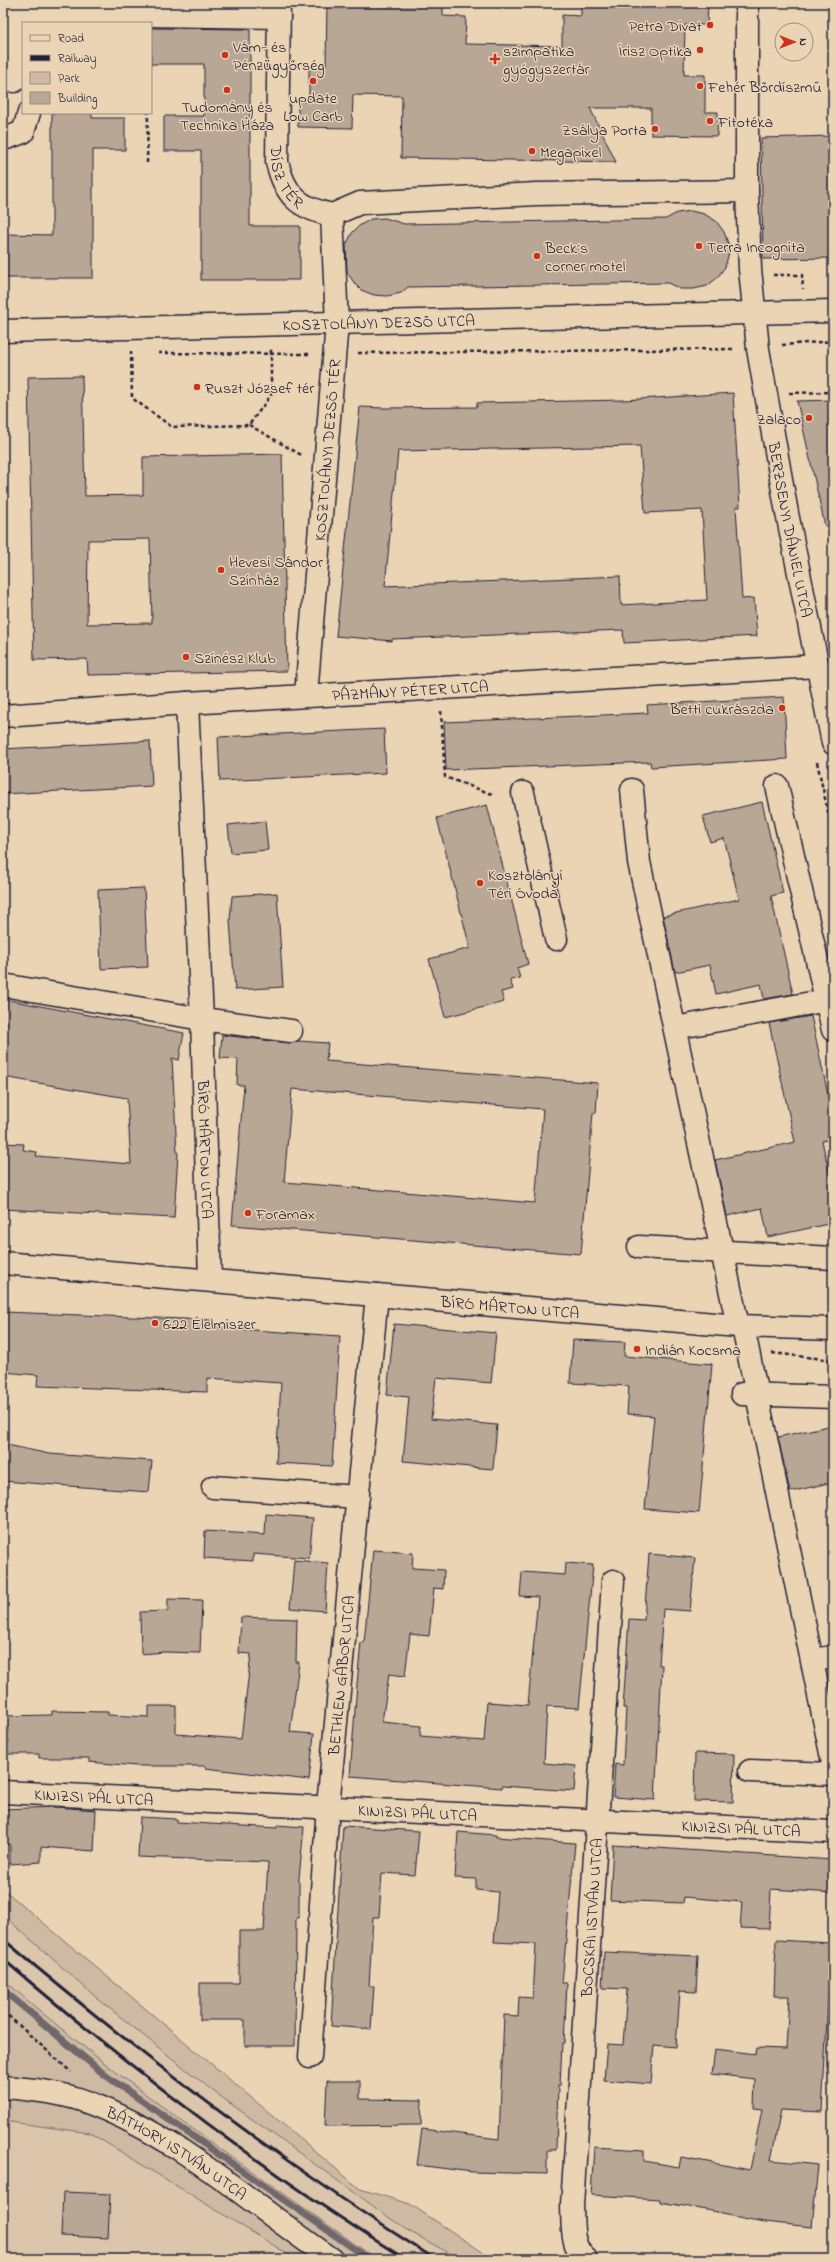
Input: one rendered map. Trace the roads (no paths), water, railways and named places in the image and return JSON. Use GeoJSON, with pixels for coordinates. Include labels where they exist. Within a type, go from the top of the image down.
{"type":"FeatureCollection","features":[{"type":"Feature","properties":{"kind":"street","name":"BERZSENYI DÁNIEL UTCA"},"geometry":{"type":"LineString","coordinates":[[746,3],[747,191],[750,269],[758,349],[833,742]]}},
{"type":"Feature","properties":{"kind":"street","name":"DÍSZ TÉR"},"geometry":{"type":"LineString","coordinates":[[13,85],[15,8],[279,10],[276,162],[284,186],[297,201],[318,212],[332,215]]}},
{"type":"Feature","properties":{"kind":"street"},"geometry":{"type":"LineString","coordinates":[[3,137],[7,138],[24,132],[29,114]]}},
{"type":"Feature","properties":{"kind":"street"},"geometry":{"type":"LineString","coordinates":[[332,215],[360,203],[536,194],[747,191]]}},
{"type":"Feature","properties":{"kind":"street","name":"KOSZTOLÁNYI DEZSŐ TÉR"},"geometry":{"type":"LineString","coordinates":[[306,696],[337,323],[332,215]]}},
{"type":"Feature","properties":{"kind":"street","name":"KOSZTOLÁNYI DEZSŐ UTCA"},"geometry":{"type":"LineString","coordinates":[[3,331],[833,311]]}},
{"type":"Feature","properties":{"kind":"street","name":"PÁZMÁNY PÉTER UTCA"},"geometry":{"type":"LineString","coordinates":[[3,716],[187,703],[818,666]]}},
{"type":"Feature","properties":{"kind":"street","name":"BÍRÓ MÁRTON UTCA"},"geometry":{"type":"LineString","coordinates":[[187,703],[202,1019],[210,1280]]}},
{"type":"Feature","properties":{"kind":"street"},"geometry":{"type":"LineString","coordinates":[[777,786],[830,1000],[833,1030]]}},
{"type":"Feature","properties":{"kind":"street"},"geometry":{"type":"LineString","coordinates":[[632,790],[639,862],[740,1326],[749,1394],[823,1658],[833,1763]]}},
{"type":"Feature","properties":{"kind":"street"},"geometry":{"type":"LineString","coordinates":[[523,793],[556,939]]}},
{"type":"Feature","properties":{"kind":"street"},"geometry":{"type":"LineString","coordinates":[[3,984],[202,1019],[290,1031]]}},
{"type":"Feature","properties":{"kind":"street"},"geometry":{"type":"LineString","coordinates":[[675,1028],[830,1000]]}},
{"type":"Feature","properties":{"kind":"street"},"geometry":{"type":"LineString","coordinates":[[639,1247],[833,1258]]}},
{"type":"Feature","properties":{"kind":"street","name":"BÍRÓ MÁRTON UTCA"},"geometry":{"type":"LineString","coordinates":[[3,1263],[740,1326],[811,1330],[833,1329]]}},
{"type":"Feature","properties":{"kind":"street","name":"BETHLEN GÁBOR UTCA"},"geometry":{"type":"LineString","coordinates":[[310,2057],[328,1806],[377,1295]]}},
{"type":"Feature","properties":{"kind":"street","name":"BÍRÓ MÁRTON UTCA"},"geometry":{"type":"LineString","coordinates":[[811,1330],[833,1335]]}},
{"type":"Feature","properties":{"kind":"street"},"geometry":{"type":"LineString","coordinates":[[749,1394],[833,1397]]}},
{"type":"Feature","properties":{"kind":"street"},"geometry":{"type":"LineString","coordinates":[[213,1488],[358,1497]]}},
{"type":"Feature","properties":{"kind":"street","name":"BOCSKAI ISTVÁN UTCA"},"geometry":{"type":"LineString","coordinates":[[582,2256],[573,2235],[572,2205],[613,1581]]}},
{"type":"Feature","properties":{"kind":"street"},"geometry":{"type":"LineString","coordinates":[[750,1770],[833,1774]]}},
{"type":"Feature","properties":{"kind":"street","name":"KINIZSI PÁL UTCA"},"geometry":{"type":"LineString","coordinates":[[3,1792],[328,1806],[833,1832]]}},
{"type":"Feature","properties":{"kind":"street","name":"BÁTHORY ISTVÁN UTCA"},"geometry":{"type":"LineString","coordinates":[[3,2087],[49,2093],[85,2101],[119,2115],[188,2154],[332,2259]]}},
{"type":"Feature","properties":{"kind":"waterway"},"geometry":{"type":"LineString","coordinates":[[3,1990],[105,2075],[369,2259]]}},
{"type":"Feature","properties":{"kind":"railway"},"geometry":{"type":"LineString","coordinates":[[3,1939],[107,2025],[213,2107],[378,2223],[435,2259]]}},
{"type":"Feature","properties":{"kind":"railway"},"geometry":{"type":"LineString","coordinates":[[3,1959],[99,2039],[198,2117],[300,2190],[405,2259]]}},
{"type":"Feature","properties":{"kind":"place","name":"Petra Divat"},"geometry":{"type":"Point","coordinates":[710,25]}},
{"type":"Feature","properties":{"kind":"place","name":"Írisz Optika"},"geometry":{"type":"Point","coordinates":[700,50]}},
{"type":"Feature","properties":{"kind":"place","name":"Vám- és Pénzügyőrség"},"geometry":{"type":"Point","coordinates":[225,55]}},
{"type":"Feature","properties":{"kind":"place","name":"szimpatika gyógyszertár"},"geometry":{"type":"Point","coordinates":[495,59]}},
{"type":"Feature","properties":{"kind":"place","name":"update Low Carb"},"geometry":{"type":"Point","coordinates":[313,81]}},
{"type":"Feature","properties":{"kind":"place","name":"Fehér Bőrdíszmű"},"geometry":{"type":"Point","coordinates":[700,86]}},
{"type":"Feature","properties":{"kind":"place","name":"Tudomány és Technika Háza"},"geometry":{"type":"Point","coordinates":[227,90]}},
{"type":"Feature","properties":{"kind":"place","name":"Fitotéka"},"geometry":{"type":"Point","coordinates":[710,121]}},
{"type":"Feature","properties":{"kind":"place","name":"Zsálya Porta"},"geometry":{"type":"Point","coordinates":[655,129]}},
{"type":"Feature","properties":{"kind":"place","name":"Megapixel"},"geometry":{"type":"Point","coordinates":[532,151]}},
{"type":"Feature","properties":{"kind":"place","name":"Terra Incognita"},"geometry":{"type":"Point","coordinates":[699,246]}},
{"type":"Feature","properties":{"kind":"place","name":"Beck´s corner motel"},"geometry":{"type":"Point","coordinates":[537,256]}},
{"type":"Feature","properties":{"kind":"place","name":"Ruszt József tér"},"geometry":{"type":"Point","coordinates":[197,387]}},
{"type":"Feature","properties":{"kind":"place","name":"Zalaco"},"geometry":{"type":"Point","coordinates":[809,418]}},
{"type":"Feature","properties":{"kind":"place","name":"Hevesi Sándor Színház"},"geometry":{"type":"Point","coordinates":[221,570]}},
{"type":"Feature","properties":{"kind":"place","name":"Színész Klub"},"geometry":{"type":"Point","coordinates":[186,657]}},
{"type":"Feature","properties":{"kind":"place","name":"Betti cukrászda"},"geometry":{"type":"Point","coordinates":[782,708]}},
{"type":"Feature","properties":{"kind":"place","name":"Kosztolányi Téri Óvoda"},"geometry":{"type":"Point","coordinates":[480,883]}},
{"type":"Feature","properties":{"kind":"place","name":"Foramax"},"geometry":{"type":"Point","coordinates":[248,1213]}},
{"type":"Feature","properties":{"kind":"place","name":"6:22 Élelmiszer"},"geometry":{"type":"Point","coordinates":[155,1323]}},
{"type":"Feature","properties":{"kind":"place","name":"Indián Kocsma"},"geometry":{"type":"Point","coordinates":[637,1349]}}]}
